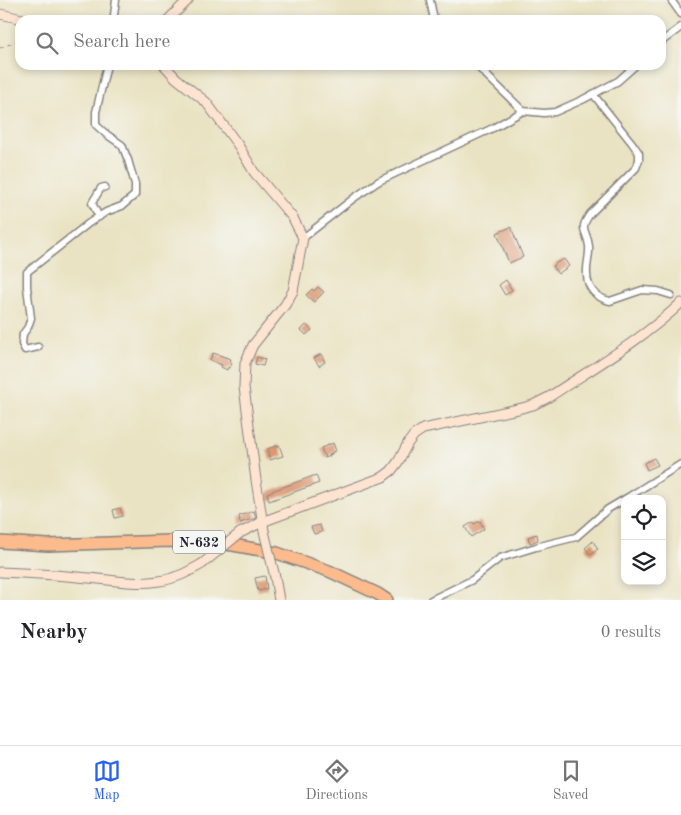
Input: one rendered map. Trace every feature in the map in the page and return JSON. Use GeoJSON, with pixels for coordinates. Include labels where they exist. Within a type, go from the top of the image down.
{"type":"FeatureCollection","features":[{"type":"Feature","properties":{"kind":"highway","name":"N-632"},"geometry":{"type":"LineString","coordinates":[[0,542],[48,546],[170,541],[233,545],[277,553],[330,571],[387,600]]}},
{"type":"Feature","properties":{"kind":"street"},"geometry":{"type":"LineString","coordinates":[[114,15],[116,0]]}},
{"type":"Feature","properties":{"kind":"street"},"geometry":{"type":"LineString","coordinates":[[173,15],[188,0]]}},
{"type":"Feature","properties":{"kind":"street"},"geometry":{"type":"LineString","coordinates":[[430,0],[433,15]]}},
{"type":"Feature","properties":{"kind":"street"},"geometry":{"type":"LineString","coordinates":[[670,0],[681,14]]}},
{"type":"Feature","properties":{"kind":"street"},"geometry":{"type":"LineString","coordinates":[[0,14],[15,17]]}},
{"type":"Feature","properties":{"kind":"street"},"geometry":{"type":"LineString","coordinates":[[666,38],[681,27]]}},
{"type":"Feature","properties":{"kind":"street"},"geometry":{"type":"LineString","coordinates":[[38,347],[25,350],[22,344],[23,334],[31,318],[27,272],[106,212],[122,206],[135,195],[135,184],[122,145],[96,125],[96,112],[106,70]]}},
{"type":"Feature","properties":{"kind":"street"},"geometry":{"type":"LineString","coordinates":[[169,70],[206,102],[238,145],[254,172],[293,218],[304,238]]}},
{"type":"Feature","properties":{"kind":"street"},"geometry":{"type":"LineString","coordinates":[[481,70],[523,111]]}},
{"type":"Feature","properties":{"kind":"street"},"geometry":{"type":"LineString","coordinates":[[279,600],[263,526],[256,480],[244,387],[245,363],[253,345],[285,305],[293,291],[304,238],[378,181],[493,128],[523,111],[556,112],[618,81],[630,70]]}},
{"type":"Feature","properties":{"kind":"street"},"geometry":{"type":"LineString","coordinates":[[593,94],[639,153],[639,160],[636,168],[585,221],[583,228],[589,246],[587,273],[589,285],[598,297],[610,302],[642,290],[658,291],[670,295]]}},
{"type":"Feature","properties":{"kind":"street"},"geometry":{"type":"LineString","coordinates":[[99,217],[92,203],[101,188],[105,187]]}},
{"type":"Feature","properties":{"kind":"street"},"geometry":{"type":"LineString","coordinates":[[0,572],[139,582],[159,581],[176,577],[202,564],[240,533],[263,526],[383,477],[398,462],[414,435],[423,429],[518,409],[549,397],[644,334],[681,303]]}},
{"type":"Feature","properties":{"kind":"street"},"geometry":{"type":"LineString","coordinates":[[631,495],[681,464]]}},
{"type":"Feature","properties":{"kind":"street"},"geometry":{"type":"LineString","coordinates":[[431,600],[472,580],[500,558],[576,537],[608,509],[621,501]]}},
{"type":"Feature","properties":{"kind":"path"},"geometry":{"type":"LineString","coordinates":[[0,48],[15,42]]}},
{"type":"Feature","properties":{"kind":"building"},"geometry":{"type":"Polygon","coordinates":[[[511,227],[523,257],[509,263],[497,233],[511,227]]]}},
{"type":"Feature","properties":{"kind":"building"},"geometry":{"type":"Polygon","coordinates":[[[564,259],[569,266],[558,274],[553,267],[564,259]]]}},
{"type":"Feature","properties":{"kind":"building"},"geometry":{"type":"Polygon","coordinates":[[[506,280],[512,290],[505,295],[499,285],[506,280]]]}},
{"type":"Feature","properties":{"kind":"building"},"geometry":{"type":"Polygon","coordinates":[[[318,287],[324,292],[314,302],[306,295],[312,289],[314,291],[318,287]]]}},
{"type":"Feature","properties":{"kind":"building"},"geometry":{"type":"Polygon","coordinates":[[[306,325],[312,330],[306,335],[301,330],[306,325]]]}},
{"type":"Feature","properties":{"kind":"building"},"geometry":{"type":"Polygon","coordinates":[[[213,353],[231,359],[230,368],[228,367],[227,370],[221,367],[222,365],[210,360],[213,353]]]}},
{"type":"Feature","properties":{"kind":"building"},"geometry":{"type":"Polygon","coordinates":[[[321,354],[325,362],[319,366],[314,358],[321,354]]]}},
{"type":"Feature","properties":{"kind":"building"},"geometry":{"type":"Polygon","coordinates":[[[257,357],[265,359],[263,366],[255,364],[257,357]]]}},
{"type":"Feature","properties":{"kind":"building"},"geometry":{"type":"Polygon","coordinates":[[[333,443],[336,451],[325,458],[321,448],[333,443]]]}},
{"type":"Feature","properties":{"kind":"building"},"geometry":{"type":"Polygon","coordinates":[[[279,445],[283,456],[270,460],[267,449],[279,445]]]}},
{"type":"Feature","properties":{"kind":"building"},"geometry":{"type":"Polygon","coordinates":[[[654,458],[658,465],[647,470],[644,463],[654,458]]]}},
{"type":"Feature","properties":{"kind":"building"},"geometry":{"type":"Polygon","coordinates":[[[316,475],[319,483],[269,501],[267,493],[316,475]]]}},
{"type":"Feature","properties":{"kind":"building"},"geometry":{"type":"Polygon","coordinates":[[[120,508],[123,516],[115,518],[113,510],[120,508]]]}},
{"type":"Feature","properties":{"kind":"building"},"geometry":{"type":"Polygon","coordinates":[[[254,511],[256,518],[240,523],[239,516],[254,511]]]}},
{"type":"Feature","properties":{"kind":"building"},"geometry":{"type":"Polygon","coordinates":[[[480,521],[484,529],[471,537],[465,527],[473,522],[474,524],[480,521]]]}},
{"type":"Feature","properties":{"kind":"building"},"geometry":{"type":"Polygon","coordinates":[[[320,525],[322,532],[314,534],[311,527],[320,525]]]}},
{"type":"Feature","properties":{"kind":"building"},"geometry":{"type":"Polygon","coordinates":[[[537,534],[538,540],[530,543],[528,537],[537,534]]]}},
{"type":"Feature","properties":{"kind":"building"},"geometry":{"type":"Polygon","coordinates":[[[593,541],[598,549],[591,555],[585,548],[593,541]]]}},
{"type":"Feature","properties":{"kind":"building"},"geometry":{"type":"Polygon","coordinates":[[[265,576],[267,589],[258,591],[255,578],[265,576]]]}}]}
